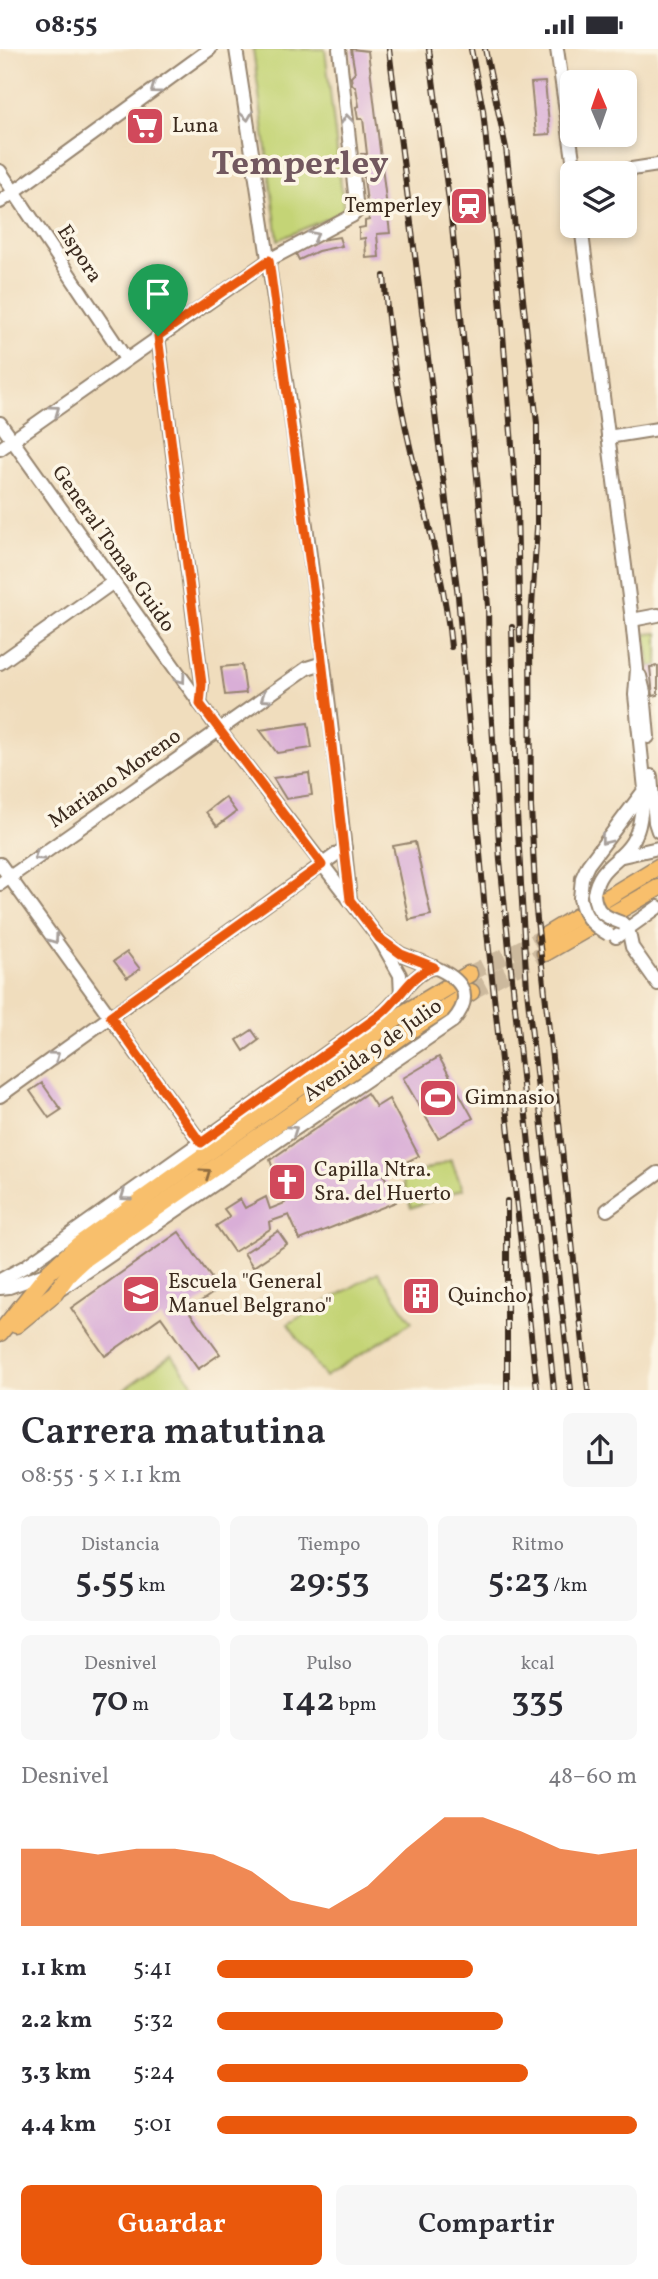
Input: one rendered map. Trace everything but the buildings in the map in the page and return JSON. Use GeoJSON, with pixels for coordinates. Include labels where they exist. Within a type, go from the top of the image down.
{"type":"FeatureCollection","features":[{"type":"Feature","properties":{"kind":"main road"},"geometry":{"type":"LineString","coordinates":[[658,867],[544,945],[658,888]]}},
{"type":"Feature","properties":{"kind":"main road"},"geometry":{"type":"LineString","coordinates":[[0,1335],[48,1273],[78,1245],[406,1011],[469,974]]}},
{"type":"Feature","properties":{"kind":"main road"},"geometry":{"type":"LineString","coordinates":[[0,1335],[55,1293],[83,1259],[418,1025],[471,992]]}},
{"type":"Feature","properties":{"kind":"street"},"geometry":{"type":"LineString","coordinates":[[0,202],[210,49]]}},
{"type":"Feature","properties":{"kind":"street"},"geometry":{"type":"LineString","coordinates":[[236,49],[269,260],[323,663],[350,900]]}},
{"type":"Feature","properties":{"kind":"street"},"geometry":{"type":"LineString","coordinates":[[0,449],[269,260],[357,211],[339,49]]}},
{"type":"Feature","properties":{"kind":"street"},"geometry":{"type":"LineString","coordinates":[[557,49],[573,161]]}},
{"type":"Feature","properties":{"kind":"street"},"geometry":{"type":"LineString","coordinates":[[637,168],[658,165]]}},
{"type":"Feature","properties":{"kind":"street","name":"Espora"},"geometry":{"type":"LineString","coordinates":[[0,171],[126,359]]}},
{"type":"Feature","properties":{"kind":"street"},"geometry":{"type":"LineString","coordinates":[[583,238],[632,620],[637,669],[635,695],[648,787],[658,831]]}},
{"type":"Feature","properties":{"kind":"street"},"geometry":{"type":"LineString","coordinates":[[158,336],[202,684],[200,704]]}},
{"type":"Feature","properties":{"kind":"street","name":"General Tomas Guido"},"geometry":{"type":"LineString","coordinates":[[0,423],[219,730],[379,938]]}},
{"type":"Feature","properties":{"kind":"street"},"geometry":{"type":"LineString","coordinates":[[608,437],[658,429]]}},
{"type":"Feature","properties":{"kind":"street"},"geometry":{"type":"LineString","coordinates":[[0,663],[112,583]]}},
{"type":"Feature","properties":{"kind":"street"},"geometry":{"type":"LineString","coordinates":[[632,620],[658,615]]}},
{"type":"Feature","properties":{"kind":"street","name":"Mariano Moreno"},"geometry":{"type":"LineString","coordinates":[[5,881],[307,668],[323,663]]}},
{"type":"Feature","properties":{"kind":"street"},"geometry":{"type":"LineString","coordinates":[[648,787],[638,829],[632,842],[601,873],[594,894],[599,911],[625,925],[632,947],[658,984]]}},
{"type":"Feature","properties":{"kind":"street"},"geometry":{"type":"LineString","coordinates":[[632,947],[589,922],[580,898],[582,877],[588,865],[648,787]]}},
{"type":"Feature","properties":{"kind":"street"},"geometry":{"type":"LineString","coordinates":[[0,1096],[345,848]]}},
{"type":"Feature","properties":{"kind":"street"},"geometry":{"type":"LineString","coordinates":[[618,857],[658,848]]}},
{"type":"Feature","properties":{"kind":"street"},"geometry":{"type":"LineString","coordinates":[[0,864],[5,881],[110,1016],[201,1143]]}},
{"type":"Feature","properties":{"kind":"street"},"geometry":{"type":"LineString","coordinates":[[612,936],[625,925],[658,907]]}},
{"type":"Feature","properties":{"kind":"street"},"geometry":{"type":"LineString","coordinates":[[379,938],[401,954],[434,967]]}},
{"type":"Feature","properties":{"kind":"street"},"geometry":{"type":"LineString","coordinates":[[379,938],[400,975],[401,995]]}},
{"type":"Feature","properties":{"kind":"street","name":"Avenida 9 de Julio"},"geometry":{"type":"LineString","coordinates":[[0,1280],[26,1266],[380,1015],[401,995],[416,974],[434,967],[455,978],[463,989],[464,1005],[453,1021],[55,1293]]}},
{"type":"Feature","properties":{"kind":"street"},"geometry":{"type":"LineString","coordinates":[[607,1210],[658,1173]]}},
{"type":"Feature","properties":{"kind":"street"},"geometry":{"type":"LineString","coordinates":[[0,1288],[48,1273]]}},
{"type":"Feature","properties":{"kind":"green space"},"geometry":{"type":"Polygon","coordinates":[[[253,49],[325,49],[344,211],[278,240],[253,49]]]}},
{"type":"Feature","properties":{"kind":"green space"},"geometry":{"type":"Polygon","coordinates":[[[658,633],[658,666],[650,667],[646,634],[658,633]]]}},
{"type":"Feature","properties":{"kind":"green space"},"geometry":{"type":"Polygon","coordinates":[[[451,1160],[463,1189],[411,1208],[402,1179],[451,1160]]]}},
{"type":"Feature","properties":{"kind":"green space"},"geometry":{"type":"Polygon","coordinates":[[[378,1272],[412,1322],[325,1377],[288,1324],[378,1272]]]}},
{"type":"Feature","properties":{"kind":"green space"},"geometry":{"type":"Polygon","coordinates":[[[172,1355],[197,1390],[123,1390],[172,1355]]]}},
{"type":"Feature","properties":{"kind":"tunnel"},"geometry":{"type":"LineString","coordinates":[[469,974],[543,937]]}},
{"type":"Feature","properties":{"kind":"tunnel"},"geometry":{"type":"LineString","coordinates":[[471,992],[545,953]]}},
{"type":"Feature","properties":{"kind":"railway"},"geometry":{"type":"LineString","coordinates":[[389,49],[458,596],[486,923],[537,1390]]}},
{"type":"Feature","properties":{"kind":"railway"},"geometry":{"type":"LineString","coordinates":[[429,49],[451,216],[478,487],[488,606],[500,860],[554,1390]]}},
{"type":"Feature","properties":{"kind":"railway"},"geometry":{"type":"LineString","coordinates":[[471,49],[483,110],[493,211],[517,507],[520,641]]}},
{"type":"Feature","properties":{"kind":"railway"},"geometry":{"type":"LineString","coordinates":[[485,49],[506,148],[537,423],[537,528],[530,637],[531,807],[536,910],[588,1390]]}},
{"type":"Feature","properties":{"kind":"railway"},"geometry":{"type":"LineString","coordinates":[[384,276],[399,394],[442,583],[451,647]]}},
{"type":"Feature","properties":{"kind":"railway"},"geometry":{"type":"LineString","coordinates":[[512,627],[516,796],[527,990],[571,1390]]}},
{"type":"Feature","properties":{"kind":"railway"},"geometry":{"type":"LineString","coordinates":[[507,1201],[507,1390]]}},
{"type":"Feature","properties":{"kind":"place","name":"Luna"},"geometry":{"type":"Point","coordinates":[145,126]}},
{"type":"Feature","properties":{"kind":"place","name":"Temperley"},"geometry":{"type":"Point","coordinates":[469,206]}},
{"type":"Feature","properties":{"kind":"place","name":"Gimnasio"},"geometry":{"type":"Point","coordinates":[438,1098]}},
{"type":"Feature","properties":{"kind":"place","name":"Capilla Ntra. Sra. del Huerto"},"geometry":{"type":"Point","coordinates":[287,1182]}},
{"type":"Feature","properties":{"kind":"place","name":"Escuela \"General Manuel Belgrano\""},"geometry":{"type":"Point","coordinates":[141,1294]}},
{"type":"Feature","properties":{"kind":"place","name":"Quincho"},"geometry":{"type":"Point","coordinates":[421,1296]}},
{"type":"Feature","properties":{"kind":"district","name":"Temperley"},"geometry":{"type":"Point","coordinates":[300,165]}},
{"type":"Feature","properties":{"kind":"route"},"geometry":{"type":"LineString","coordinates":[[269,260],[318,625],[350,900],[379,938],[401,954],[434,967],[416,974],[401,995],[380,1015],[201,1143],[110,1016],[322,865],[200,704],[202,684],[158,336],[269,260]]}}]}
